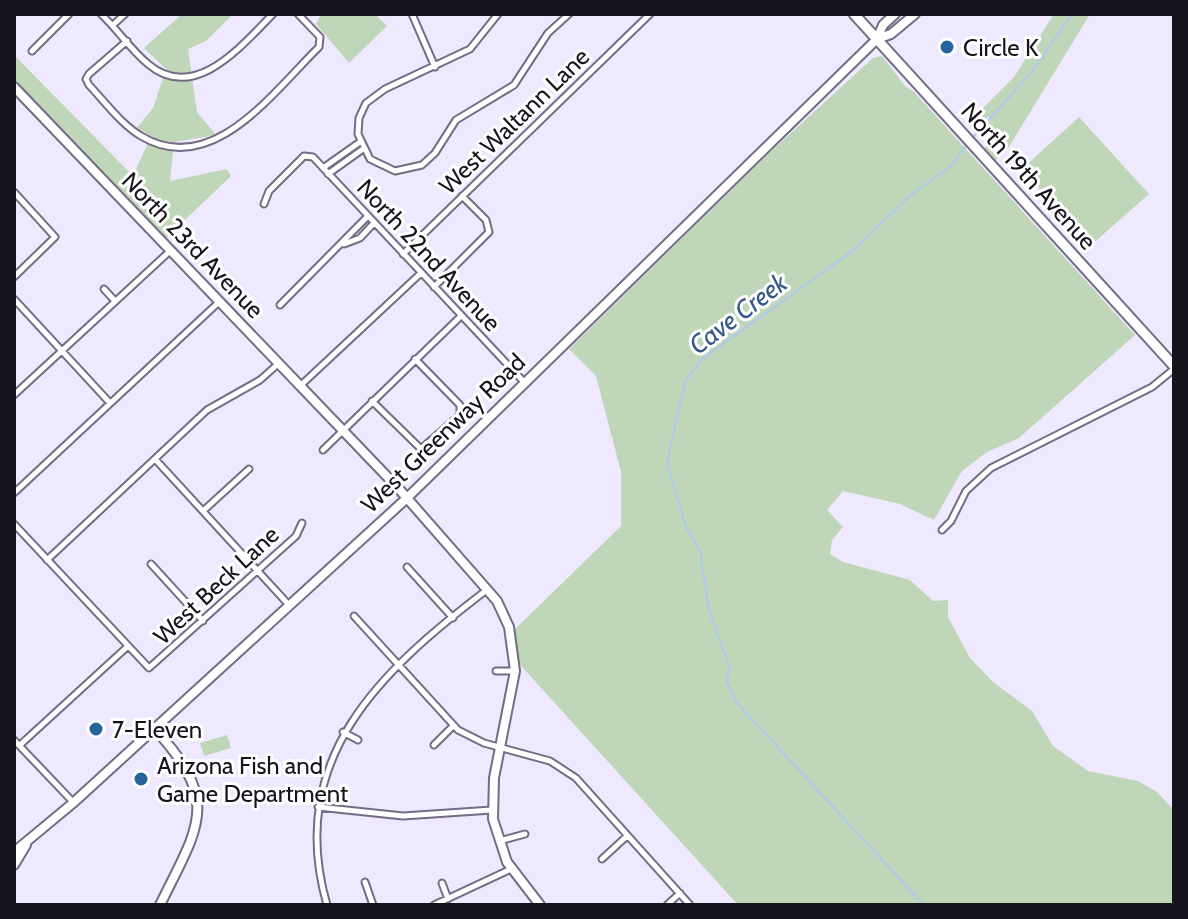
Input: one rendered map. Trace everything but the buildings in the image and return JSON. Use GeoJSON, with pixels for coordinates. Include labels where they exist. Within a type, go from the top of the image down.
{"type":"FeatureCollection","features":[{"type":"Feature","properties":{"kind":"main road","name":"North 19th Avenue"},"geometry":{"type":"LineString","coordinates":[[854,14],[1174,367]]}},
{"type":"Feature","properties":{"kind":"main road","name":"West Greenway Road"},"geometry":{"type":"LineString","coordinates":[[14,852],[73,803],[407,498],[877,39],[883,25],[895,14]]}},
{"type":"Feature","properties":{"kind":"main road","name":"West Greenway Road"},"geometry":{"type":"LineString","coordinates":[[877,39],[891,34],[915,14]]}},
{"type":"Feature","properties":{"kind":"main road","name":"North 23rd Avenue"},"geometry":{"type":"LineString","coordinates":[[16,92],[407,498],[488,589],[509,627],[515,671],[492,810],[498,841],[511,869],[540,905]]}},
{"type":"Feature","properties":{"kind":"main road"},"geometry":{"type":"LineString","coordinates":[[154,728],[186,766],[194,785],[197,807],[197,828],[190,849],[160,905]]}},
{"type":"Feature","properties":{"kind":"main road","name":"West Greenway Road"},"geometry":{"type":"LineString","coordinates":[[14,865],[27,844]]}},
{"type":"Feature","properties":{"kind":"street"},"geometry":{"type":"LineString","coordinates":[[32,51],[69,14]]}},
{"type":"Feature","properties":{"kind":"street"},"geometry":{"type":"LineString","coordinates":[[104,14],[149,65],[165,73],[195,75],[216,67],[273,14]]}},
{"type":"Feature","properties":{"kind":"street"},"geometry":{"type":"LineString","coordinates":[[113,25],[125,14]]}},
{"type":"Feature","properties":{"kind":"street"},"geometry":{"type":"LineString","coordinates":[[127,41],[86,79],[134,132],[170,147],[212,143],[231,131],[321,42],[298,14]]}},
{"type":"Feature","properties":{"kind":"street"},"geometry":{"type":"LineString","coordinates":[[306,21],[313,14]]}},
{"type":"Feature","properties":{"kind":"street"},"geometry":{"type":"LineString","coordinates":[[412,14],[435,67]]}},
{"type":"Feature","properties":{"kind":"street"},"geometry":{"type":"LineString","coordinates":[[498,14],[475,45],[372,97],[359,118],[361,146],[386,169],[405,171],[422,165],[435,153],[456,120],[506,93],[548,33],[569,14]]}},
{"type":"Feature","properties":{"kind":"street","name":"West Waltann Lane"},"geometry":{"type":"LineString","coordinates":[[403,254],[650,14]]}},
{"type":"Feature","properties":{"kind":"street"},"geometry":{"type":"LineString","coordinates":[[326,171],[361,146]]}},
{"type":"Feature","properties":{"kind":"street","name":"North 22nd Avenue"},"geometry":{"type":"LineString","coordinates":[[264,204],[269,191],[308,154],[524,382]]}},
{"type":"Feature","properties":{"kind":"street"},"geometry":{"type":"LineString","coordinates":[[14,192],[55,237],[14,277]]}},
{"type":"Feature","properties":{"kind":"street"},"geometry":{"type":"LineString","coordinates":[[434,287],[489,232],[486,220],[462,196]]}},
{"type":"Feature","properties":{"kind":"street"},"geometry":{"type":"LineString","coordinates":[[280,305],[344,244],[368,216]]}},
{"type":"Feature","properties":{"kind":"street"},"geometry":{"type":"LineString","coordinates":[[344,244],[360,238],[374,223]]}},
{"type":"Feature","properties":{"kind":"street"},"geometry":{"type":"LineString","coordinates":[[352,231],[360,238]]}},
{"type":"Feature","properties":{"kind":"street"},"geometry":{"type":"LineString","coordinates":[[14,395],[170,251]]}},
{"type":"Feature","properties":{"kind":"street"},"geometry":{"type":"LineString","coordinates":[[300,386],[421,273]]}},
{"type":"Feature","properties":{"kind":"street"},"geometry":{"type":"LineString","coordinates":[[104,289],[115,301]]}},
{"type":"Feature","properties":{"kind":"street"},"geometry":{"type":"LineString","coordinates":[[14,299],[110,403]]}},
{"type":"Feature","properties":{"kind":"street"},"geometry":{"type":"LineString","coordinates":[[14,493],[219,302]]}},
{"type":"Feature","properties":{"kind":"street"},"geometry":{"type":"LineString","coordinates":[[323,450],[461,316]]}},
{"type":"Feature","properties":{"kind":"street"},"geometry":{"type":"LineString","coordinates":[[372,401],[421,449],[460,415],[462,409],[415,359]]}},
{"type":"Feature","properties":{"kind":"street"},"geometry":{"type":"LineString","coordinates":[[47,560],[207,410],[260,380],[278,364]]}},
{"type":"Feature","properties":{"kind":"street"},"geometry":{"type":"LineString","coordinates":[[942,530],[951,521],[966,491],[991,468],[1152,387],[1174,367]]}},
{"type":"Feature","properties":{"kind":"street"},"geometry":{"type":"LineString","coordinates":[[155,459],[289,605]]}},
{"type":"Feature","properties":{"kind":"street"},"geometry":{"type":"LineString","coordinates":[[203,512],[249,469]]}},
{"type":"Feature","properties":{"kind":"street","name":"West Beck Lane"},"geometry":{"type":"LineString","coordinates":[[20,745],[127,647],[149,668],[296,536],[302,523]]}},
{"type":"Feature","properties":{"kind":"street"},"geometry":{"type":"LineString","coordinates":[[14,524],[127,647]]}},
{"type":"Feature","properties":{"kind":"street"},"geometry":{"type":"LineString","coordinates":[[151,564],[203,621]]}},
{"type":"Feature","properties":{"kind":"street"},"geometry":{"type":"LineString","coordinates":[[407,567],[453,618]]}},
{"type":"Feature","properties":{"kind":"street"},"geometry":{"type":"LineString","coordinates":[[327,905],[317,862],[318,807],[324,775],[343,732],[357,709],[399,666],[488,589]]}},
{"type":"Feature","properties":{"kind":"street"},"geometry":{"type":"LineString","coordinates":[[354,616],[453,725],[474,740],[537,756],[568,772],[690,905]]}},
{"type":"Feature","properties":{"kind":"street"},"geometry":{"type":"LineString","coordinates":[[496,671],[515,671]]}},
{"type":"Feature","properties":{"kind":"street"},"geometry":{"type":"LineString","coordinates":[[434,745],[453,725]]}},
{"type":"Feature","properties":{"kind":"street"},"geometry":{"type":"LineString","coordinates":[[343,732],[358,740]]}},
{"type":"Feature","properties":{"kind":"street"},"geometry":{"type":"LineString","coordinates":[[14,740],[73,803]]}},
{"type":"Feature","properties":{"kind":"street"},"geometry":{"type":"LineString","coordinates":[[318,807],[403,816],[492,810]]}},
{"type":"Feature","properties":{"kind":"street"},"geometry":{"type":"LineString","coordinates":[[498,841],[525,834]]}},
{"type":"Feature","properties":{"kind":"street"},"geometry":{"type":"LineString","coordinates":[[602,859],[627,836]]}},
{"type":"Feature","properties":{"kind":"street"},"geometry":{"type":"LineString","coordinates":[[434,905],[511,869]]}},
{"type":"Feature","properties":{"kind":"street"},"geometry":{"type":"LineString","coordinates":[[365,882],[373,905]]}},
{"type":"Feature","properties":{"kind":"street"},"geometry":{"type":"LineString","coordinates":[[442,883],[448,899]]}},
{"type":"Feature","properties":{"kind":"street"},"geometry":{"type":"LineString","coordinates":[[667,905],[680,893]]}},
{"type":"Feature","properties":{"kind":"green space"},"geometry":{"type":"Polygon","coordinates":[[[182,14],[233,14],[206,41],[188,49],[197,112],[216,135],[174,142],[170,181],[227,169],[231,176],[165,239],[14,80],[14,55],[133,176],[151,136],[137,128],[153,108],[166,69],[144,48],[182,14]]]}},
{"type":"Feature","properties":{"kind":"green space"},"geometry":{"type":"Polygon","coordinates":[[[321,14],[375,14],[387,26],[349,63],[316,24],[321,14]]]}},
{"type":"Feature","properties":{"kind":"green space"},"geometry":{"type":"Polygon","coordinates":[[[1054,14],[1090,14],[1007,150],[991,164],[981,152],[990,143],[981,131],[991,119],[989,116],[976,126],[971,120],[1014,77],[1054,14]]]}},
{"type":"Feature","properties":{"kind":"green space"},"geometry":{"type":"Polygon","coordinates":[[[882,56],[905,86],[914,92],[1135,335],[1019,438],[987,452],[962,471],[934,520],[900,504],[843,491],[827,510],[843,527],[832,540],[830,554],[843,562],[910,580],[933,601],[948,600],[948,617],[970,658],[993,682],[1032,711],[1053,746],[1088,771],[1138,781],[1157,792],[1174,810],[1174,905],[738,905],[514,658],[510,634],[621,526],[621,472],[596,376],[569,349],[766,156],[873,58],[882,56]]]}},
{"type":"Feature","properties":{"kind":"green space"},"geometry":{"type":"Polygon","coordinates":[[[1079,117],[1149,194],[1090,246],[1022,169],[1079,117]]]}},
{"type":"Feature","properties":{"kind":"green space"},"geometry":{"type":"Polygon","coordinates":[[[227,735],[231,748],[204,756],[200,743],[227,735]]]}},
{"type":"Feature","properties":{"kind":"waterway","name":"Cave Creek"},"geometry":{"type":"LineString","coordinates":[[973,137],[1031,73],[1072,14]]}},
{"type":"Feature","properties":{"kind":"waterway","name":"Cave Creek"},"geometry":{"type":"LineString","coordinates":[[924,905],[736,702],[726,680],[730,669],[709,610],[700,551],[687,529],[667,463],[685,382],[702,359],[851,252],[911,195],[951,166],[966,146]]}},
{"type":"Feature","properties":{"kind":"place","name":"Circle K"},"geometry":{"type":"Point","coordinates":[947,47]}},
{"type":"Feature","properties":{"kind":"place","name":"7-Eleven"},"geometry":{"type":"Point","coordinates":[96,729]}},
{"type":"Feature","properties":{"kind":"place","name":"Arizona Fish and Game Department"},"geometry":{"type":"Point","coordinates":[141,779]}}]}
